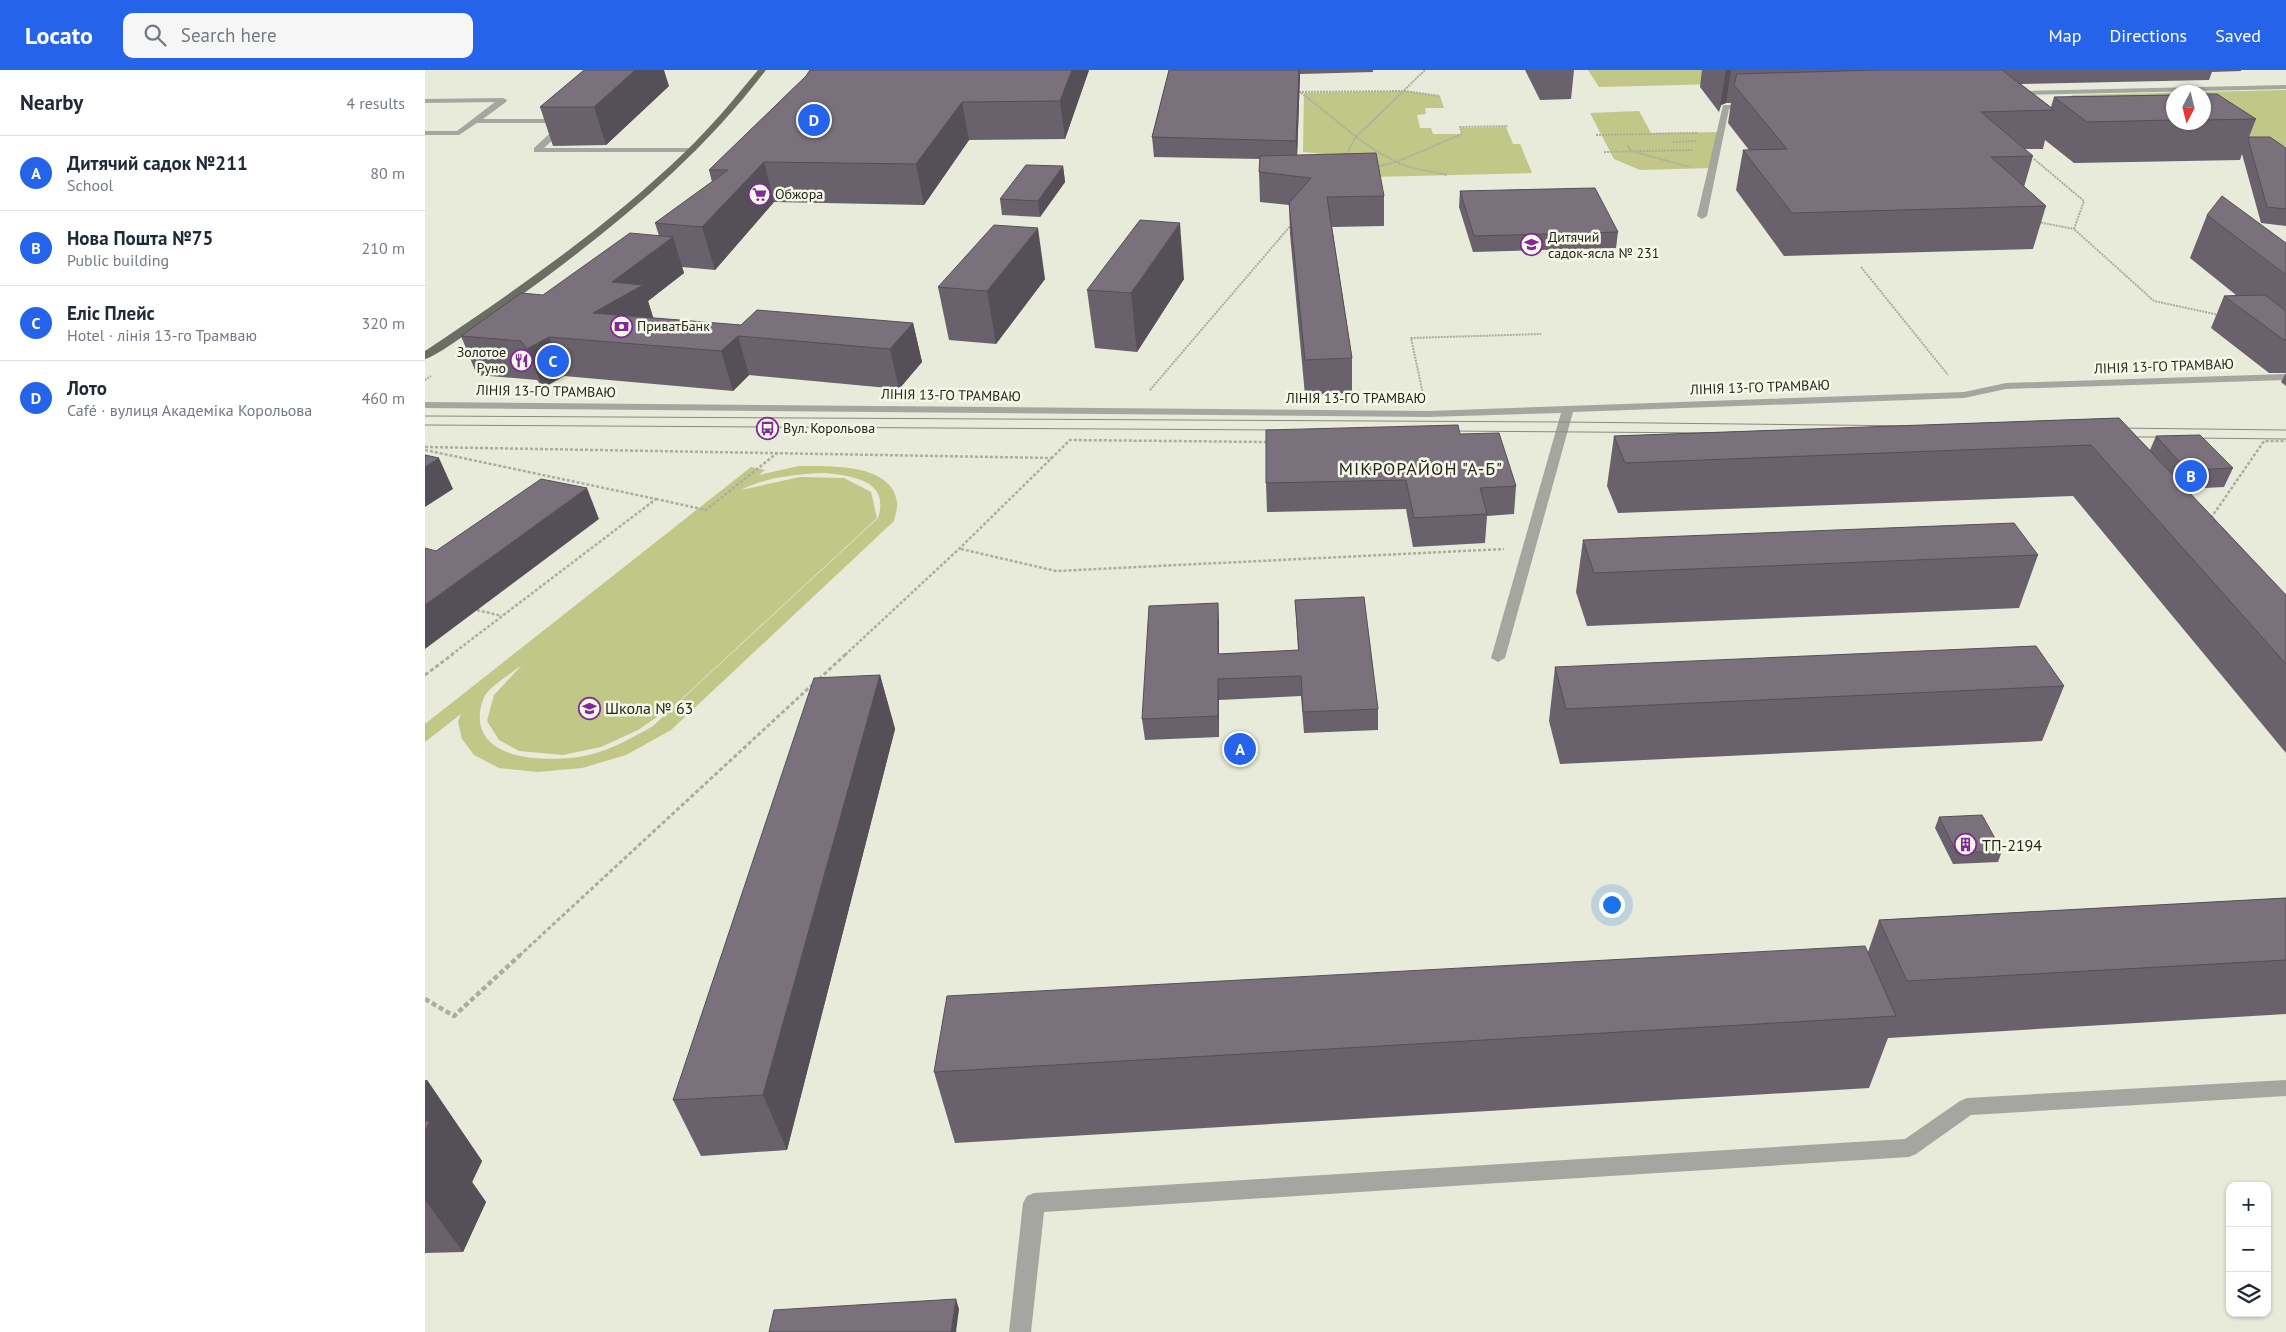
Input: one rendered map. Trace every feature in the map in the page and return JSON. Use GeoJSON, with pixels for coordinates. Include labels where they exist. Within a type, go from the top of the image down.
{"type":"FeatureCollection","features":[{"type":"Feature","properties":{"kind":"main road"},"geometry":{"type":"LineString","coordinates":[[427,353],[509,300],[611,223],[693,150],[742,97],[762,70]]}},
{"type":"Feature","properties":{"kind":"street"},"geometry":{"type":"LineString","coordinates":[[2005,98],[2025,93],[2286,87]]}},
{"type":"Feature","properties":{"kind":"street"},"geometry":{"type":"LineString","coordinates":[[425,101],[503,100],[459,133],[425,133]]}},
{"type":"Feature","properties":{"kind":"street"},"geometry":{"type":"LineString","coordinates":[[1703,216],[1727,108],[1756,107]]}},
{"type":"Feature","properties":{"kind":"street"},"geometry":{"type":"LineString","coordinates":[[475,121],[568,121],[537,150],[693,150]]}},
{"type":"Feature","properties":{"kind":"street","name":"ЛІНІЯ 13-ГО ТРАМВАЮ"},"geometry":{"type":"LineString","coordinates":[[425,405],[1428,414],[1964,395],[2006,386],[2286,376]]}},
{"type":"Feature","properties":{"kind":"street"},"geometry":{"type":"LineString","coordinates":[[1498,658],[1567,409]]}},
{"type":"Feature","properties":{"kind":"street"},"geometry":{"type":"LineString","coordinates":[[1019,1332],[1034,1203],[1909,1148],[1967,1107],[2286,1088]]}},
{"type":"Feature","properties":{"kind":"path"},"geometry":{"type":"LineString","coordinates":[[1341,163],[1355,138],[1425,70]]}},
{"type":"Feature","properties":{"kind":"path"},"geometry":{"type":"LineString","coordinates":[[1291,92],[1405,90],[1440,96]]}},
{"type":"Feature","properties":{"kind":"path"},"geometry":{"type":"LineString","coordinates":[[1300,92],[1326,111],[1355,138],[1396,162],[1447,175]]}},
{"type":"Feature","properties":{"kind":"path"},"geometry":{"type":"LineString","coordinates":[[1368,169],[1396,162],[1462,134],[1460,127],[1508,126]]}},
{"type":"Feature","properties":{"kind":"path"},"geometry":{"type":"LineString","coordinates":[[1596,135],[1721,132]]}},
{"type":"Feature","properties":{"kind":"path"},"geometry":{"type":"LineString","coordinates":[[1620,134],[1623,139]]}},
{"type":"Feature","properties":{"kind":"path"},"geometry":{"type":"LineString","coordinates":[[1651,134],[1654,138]]}},
{"type":"Feature","properties":{"kind":"path"},"geometry":{"type":"LineString","coordinates":[[1628,146],[1631,151],[1695,168]]}},
{"type":"Feature","properties":{"kind":"path"},"geometry":{"type":"LineString","coordinates":[[1661,146],[1664,150]]}},
{"type":"Feature","properties":{"kind":"path"},"geometry":{"type":"LineString","coordinates":[[1604,152],[1717,149]]}},
{"type":"Feature","properties":{"kind":"path"},"geometry":{"type":"LineString","coordinates":[[2034,159],[2084,201],[2074,229]]}},
{"type":"Feature","properties":{"kind":"path"},"geometry":{"type":"LineString","coordinates":[[1132,412],[1294,221]]}},
{"type":"Feature","properties":{"kind":"path"},"geometry":{"type":"LineString","coordinates":[[2036,222],[2074,229],[2154,301],[2222,315]]}},
{"type":"Feature","properties":{"kind":"path"},"geometry":{"type":"LineString","coordinates":[[1861,267],[1964,395]]}},
{"type":"Feature","properties":{"kind":"path"},"geometry":{"type":"LineString","coordinates":[[1428,414],[1411,338],[1541,334]]}},
{"type":"Feature","properties":{"kind":"path"},"geometry":{"type":"LineString","coordinates":[[425,999],[454,1016],[960,548],[1070,440],[1273,442]]}},
{"type":"Feature","properties":{"kind":"path"},"geometry":{"type":"LineString","coordinates":[[2207,523],[2264,441],[2286,441]]}},
{"type":"Feature","properties":{"kind":"path"},"geometry":{"type":"LineString","coordinates":[[425,448],[1052,458]]}},
{"type":"Feature","properties":{"kind":"path"},"geometry":{"type":"LineString","coordinates":[[425,448],[706,510],[777,453]]}},
{"type":"Feature","properties":{"kind":"path"},"geometry":{"type":"LineString","coordinates":[[425,675],[656,499]]}},
{"type":"Feature","properties":{"kind":"path"},"geometry":{"type":"LineString","coordinates":[[960,548],[1056,571],[1529,548]]}},
{"type":"Feature","properties":{"kind":"path"},"geometry":{"type":"LineString","coordinates":[[477,610],[503,616]]}},
{"type":"Feature","properties":{"kind":"green space"},"geometry":{"type":"Polygon","coordinates":[[[1588,70],[1795,70],[1796,82],[1599,87],[1588,70]]]}},
{"type":"Feature","properties":{"kind":"green space"},"geometry":{"type":"Polygon","coordinates":[[[2286,90],[2286,146],[2224,147],[2117,129],[2071,95],[2166,93],[2166,130],[2211,130],[2211,92],[2286,90]]]}},
{"type":"Feature","properties":{"kind":"green space"},"geometry":{"type":"Polygon","coordinates":[[[1405,91],[1440,96],[1444,108],[1425,108],[1426,114],[1417,115],[1420,128],[1431,128],[1433,134],[1462,134],[1461,128],[1506,127],[1513,144],[1520,144],[1532,173],[1331,178],[1345,156],[1303,152],[1304,93],[1405,91]]]}},
{"type":"Feature","properties":{"kind":"green space"},"geometry":{"type":"Polygon","coordinates":[[[1639,111],[1651,133],[1721,132],[1713,168],[1640,170],[1614,159],[1590,113],[1639,111]]]}},
{"type":"Feature","properties":{"kind":"green space"},"geometry":{"type":"Polygon","coordinates":[[[799,466],[842,467],[872,473],[884,480],[893,489],[897,502],[894,521],[671,730],[626,755],[582,768],[538,772],[499,768],[474,755],[462,739],[458,722],[461,714],[425,742],[425,724],[751,467],[765,470],[759,475],[799,466]],[[825,473],[782,477],[761,482],[741,490],[800,477],[844,478],[871,492],[877,518],[676,704],[638,730],[601,747],[563,755],[519,751],[499,740],[487,721],[494,695],[522,665],[489,690],[484,697],[480,723],[485,736],[494,745],[506,752],[521,756],[552,759],[579,757],[608,749],[653,726],[878,518],[879,495],[867,482],[847,476],[825,473]]]}},
{"type":"Feature","properties":{"kind":"building"},"geometry":{"type":"Polygon","coordinates":[[[584,70],[635,70],[594,107],[540,107],[584,70]]]}},
{"type":"Feature","properties":{"kind":"building"},"geometry":{"type":"Polygon","coordinates":[[[810,70],[1072,70],[1060,101],[962,102],[916,164],[764,162],[702,227],[655,223],[728,170],[709,170],[810,70]]]}},
{"type":"Feature","properties":{"kind":"building"},"geometry":{"type":"Polygon","coordinates":[[[1169,70],[1299,70],[1296,141],[1152,137],[1169,70]]]}},
{"type":"Feature","properties":{"kind":"building"},"geometry":{"type":"Polygon","coordinates":[[[1879,70],[2002,70],[2054,110],[1981,112],[2033,156],[1991,157],[2046,206],[1792,213],[1743,150],[1787,149],[1734,85],[1737,74],[1879,70]]]}},
{"type":"Feature","properties":{"kind":"building"},"geometry":{"type":"Polygon","coordinates":[[[2211,94],[2217,94],[2256,119],[2211,120],[2211,94]]]}},
{"type":"Feature","properties":{"kind":"building"},"geometry":{"type":"Polygon","coordinates":[[[2166,95],[2166,120],[2087,122],[2054,97],[2166,95]]]}},
{"type":"Feature","properties":{"kind":"building"},"geometry":{"type":"Polygon","coordinates":[[[2249,137],[2270,137],[2286,148],[2286,209],[2267,207],[2249,137]]]}},
{"type":"Feature","properties":{"kind":"building"},"geometry":{"type":"Polygon","coordinates":[[[1376,153],[1384,196],[1327,197],[1352,358],[1305,360],[1289,203],[1311,178],[1259,172],[1260,156],[1376,153]]]}},
{"type":"Feature","properties":{"kind":"building"},"geometry":{"type":"Polygon","coordinates":[[[1026,165],[1063,166],[1038,201],[1000,199],[1026,165]]]}},
{"type":"Feature","properties":{"kind":"building"},"geometry":{"type":"Polygon","coordinates":[[[1595,188],[1618,232],[1474,236],[1460,191],[1595,188]]]}},
{"type":"Feature","properties":{"kind":"building"},"geometry":{"type":"Polygon","coordinates":[[[2222,196],[2286,243],[2286,275],[2207,215],[2222,196]]]}},
{"type":"Feature","properties":{"kind":"building"},"geometry":{"type":"Polygon","coordinates":[[[1140,220],[1180,223],[1131,293],[1087,290],[1140,220]]]}},
{"type":"Feature","properties":{"kind":"building"},"geometry":{"type":"Polygon","coordinates":[[[994,225],[1038,228],[987,291],[938,287],[994,225]]]}},
{"type":"Feature","properties":{"kind":"building"},"geometry":{"type":"Polygon","coordinates":[[[630,233],[673,237],[612,282],[643,285],[593,313],[741,325],[757,310],[913,323],[890,349],[738,336],[721,351],[549,337],[527,349],[521,341],[461,336],[521,293],[543,295],[630,233]]]}},
{"type":"Feature","properties":{"kind":"building"},"geometry":{"type":"Polygon","coordinates":[[[2265,295],[2286,311],[2286,340],[2224,296],[2265,295]]]}},
{"type":"Feature","properties":{"kind":"building"},"geometry":{"type":"Polygon","coordinates":[[[2119,418],[2286,595],[2286,664],[2091,445],[1625,463],[1614,436],[2119,418]]]}},
{"type":"Feature","properties":{"kind":"building"},"geometry":{"type":"Polygon","coordinates":[[[1458,425],[1460,434],[1499,433],[1516,486],[1480,488],[1487,514],[1414,518],[1406,480],[1266,483],[1266,430],[1458,425]]]}},
{"type":"Feature","properties":{"kind":"building"},"geometry":{"type":"Polygon","coordinates":[[[2200,435],[2233,468],[2187,470],[2156,436],[2200,435]]]}},
{"type":"Feature","properties":{"kind":"building"},"geometry":{"type":"Polygon","coordinates":[[[425,455],[439,458],[425,467],[425,455]]]}},
{"type":"Feature","properties":{"kind":"building"},"geometry":{"type":"Polygon","coordinates":[[[541,479],[587,488],[425,605],[425,548],[436,551],[541,479]]]}},
{"type":"Feature","properties":{"kind":"building"},"geometry":{"type":"Polygon","coordinates":[[[2014,523],[2038,555],[1594,573],[1583,540],[2014,523]]]}},
{"type":"Feature","properties":{"kind":"building"},"geometry":{"type":"Polygon","coordinates":[[[1364,597],[1378,709],[1303,712],[1301,676],[1218,679],[1218,716],[1142,719],[1149,606],[1218,603],[1218,654],[1299,650],[1295,600],[1364,597]]]}},
{"type":"Feature","properties":{"kind":"building"},"geometry":{"type":"Polygon","coordinates":[[[2036,646],[2064,686],[1566,709],[1555,667],[2036,646]]]}},
{"type":"Feature","properties":{"kind":"building"},"geometry":{"type":"Polygon","coordinates":[[[880,675],[763,1095],[673,1100],[814,678],[880,675]]]}},
{"type":"Feature","properties":{"kind":"building"},"geometry":{"type":"Polygon","coordinates":[[[1982,815],[2002,851],[1957,853],[1939,817],[1982,815]]]}},
{"type":"Feature","properties":{"kind":"building"},"geometry":{"type":"Polygon","coordinates":[[[2286,898],[2286,960],[1907,981],[1879,920],[2286,898]]]}},
{"type":"Feature","properties":{"kind":"building"},"geometry":{"type":"Polygon","coordinates":[[[1865,946],[1896,1016],[934,1072],[947,996],[1865,946]]]}},
{"type":"Feature","properties":{"kind":"building"},"geometry":{"type":"Polygon","coordinates":[[[425,1121],[430,1121],[425,1131],[425,1121]]]}},
{"type":"Feature","properties":{"kind":"building"},"geometry":{"type":"Polygon","coordinates":[[[956,1299],[951,1332],[769,1332],[774,1310],[956,1299]]]}},
{"type":"Feature","properties":{"kind":"tram line"},"geometry":{"type":"LineString","coordinates":[[425,416],[1564,422],[1914,426]]}},
{"type":"Feature","properties":{"kind":"tram line"},"geometry":{"type":"LineString","coordinates":[[425,425],[1280,430]]}},
{"type":"Feature","properties":{"kind":"tram line"},"geometry":{"type":"LineString","coordinates":[[2116,428],[2286,430]]}},
{"type":"Feature","properties":{"kind":"tram line"},"geometry":{"type":"LineString","coordinates":[[1445,431],[1717,433]]}},
{"type":"Feature","properties":{"kind":"tram line"},"geometry":{"type":"LineString","coordinates":[[2125,437],[2170,437]]}},
{"type":"Feature","properties":{"kind":"tram line"},"geometry":{"type":"LineString","coordinates":[[2190,438],[2286,439]]}},
{"type":"Feature","properties":{"kind":"place","name":"Лото"},"geometry":{"type":"Point","coordinates":[814,120]}},
{"type":"Feature","properties":{"kind":"place","name":"Обжора"},"geometry":{"type":"Point","coordinates":[759,194]}},
{"type":"Feature","properties":{"kind":"place","name":"Дитячий садок-ясла № 231"},"geometry":{"type":"Point","coordinates":[1532,245]}},
{"type":"Feature","properties":{"kind":"place","name":"ПриватБанк"},"geometry":{"type":"Point","coordinates":[621,326]}},
{"type":"Feature","properties":{"kind":"place","name":"Золотое Руно"},"geometry":{"type":"Point","coordinates":[522,360]}},
{"type":"Feature","properties":{"kind":"place","name":"Еліс Плейс"},"geometry":{"type":"Point","coordinates":[553,361]}},
{"type":"Feature","properties":{"kind":"place","name":"Вул. Корольова"},"geometry":{"type":"Point","coordinates":[767,428]}},
{"type":"Feature","properties":{"kind":"place","name":"Нова Пошта №75"},"geometry":{"type":"Point","coordinates":[2191,476]}},
{"type":"Feature","properties":{"kind":"place","name":"Школа № 63"},"geometry":{"type":"Point","coordinates":[589,708]}},
{"type":"Feature","properties":{"kind":"place","name":"Дитячий садок №211"},"geometry":{"type":"Point","coordinates":[1240,749]}},
{"type":"Feature","properties":{"kind":"place","name":"ТП-2194"},"geometry":{"type":"Point","coordinates":[1966,845]}},
{"type":"Feature","properties":{"kind":"district","name":"МІКРОРАЙОН \"А-Б\""},"geometry":{"type":"Point","coordinates":[1421,469]}}]}
